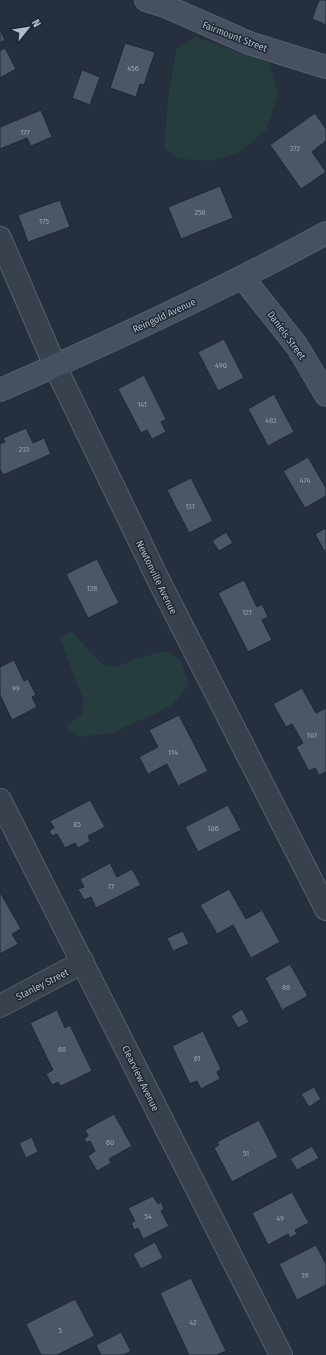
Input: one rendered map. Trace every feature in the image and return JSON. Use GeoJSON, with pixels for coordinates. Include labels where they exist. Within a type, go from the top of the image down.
{"type":"FeatureCollection","features":[{"type":"Feature","properties":{"kind":"street","name":"Fairmount Street"},"geometry":{"type":"LineString","coordinates":[[146,0],[165,6],[249,43],[326,67]]}},
{"type":"Feature","properties":{"kind":"street","name":"Reingold Avenue"},"geometry":{"type":"LineString","coordinates":[[0,390],[55,366],[243,278],[326,233]]}},
{"type":"Feature","properties":{"kind":"street","name":"Newtonville Avenue"},"geometry":{"type":"LineString","coordinates":[[0,238],[55,366],[158,579],[326,909]]}},
{"type":"Feature","properties":{"kind":"street","name":"Daniels Street"},"geometry":{"type":"LineString","coordinates":[[243,278],[297,346],[326,395]]}},
{"type":"Feature","properties":{"kind":"street","name":"Clearview Avenue"},"geometry":{"type":"LineString","coordinates":[[0,800],[281,1355]]}},
{"type":"Feature","properties":{"kind":"street","name":"Stanley Street"},"geometry":{"type":"LineString","coordinates":[[0,1006],[83,962]]}},
{"type":"Feature","properties":{"kind":"green space"},"geometry":{"type":"Polygon","coordinates":[[[196,37],[269,63],[278,95],[267,129],[239,153],[211,161],[179,159],[164,148],[169,89],[177,48],[196,37]]]}},
{"type":"Feature","properties":{"kind":"green space"},"geometry":{"type":"Polygon","coordinates":[[[71,631],[103,665],[117,667],[138,658],[166,651],[181,661],[189,685],[171,706],[112,733],[80,737],[66,727],[82,714],[84,701],[60,638],[71,631]]]}},
{"type":"Feature","properties":{"kind":"building"},"geometry":{"type":"Polygon","coordinates":[[[319,0],[326,0],[326,25],[312,19],[319,0]]]}},
{"type":"Feature","properties":{"kind":"building"},"geometry":{"type":"Polygon","coordinates":[[[0,29],[5,40],[0,43],[0,29]]]}},
{"type":"Feature","properties":{"kind":"building"},"geometry":{"type":"Polygon","coordinates":[[[125,43],[155,52],[144,85],[140,84],[136,97],[110,88],[125,43]]]}},
{"type":"Feature","properties":{"kind":"building"},"geometry":{"type":"Polygon","coordinates":[[[5,48],[16,69],[0,78],[0,51],[5,48]]]}},
{"type":"Feature","properties":{"kind":"building"},"geometry":{"type":"Polygon","coordinates":[[[82,70],[100,77],[90,105],[72,98],[82,70]]]}},
{"type":"Feature","properties":{"kind":"building"},"geometry":{"type":"Polygon","coordinates":[[[41,110],[52,137],[31,146],[27,138],[0,149],[0,127],[41,110]]]}},
{"type":"Feature","properties":{"kind":"building"},"geometry":{"type":"Polygon","coordinates":[[[315,113],[326,129],[326,141],[312,152],[326,172],[301,189],[270,145],[315,113]]]}},
{"type":"Feature","properties":{"kind":"building"},"geometry":{"type":"Polygon","coordinates":[[[220,186],[233,218],[181,239],[168,207],[220,186]]]}},
{"type":"Feature","properties":{"kind":"building"},"geometry":{"type":"Polygon","coordinates":[[[60,200],[70,227],[28,242],[18,215],[60,200]]]}},
{"type":"Feature","properties":{"kind":"building"},"geometry":{"type":"Polygon","coordinates":[[[224,339],[244,378],[218,391],[198,352],[224,339]]]}},
{"type":"Feature","properties":{"kind":"building"},"geometry":{"type":"Polygon","coordinates":[[[144,375],[166,419],[161,422],[166,432],[152,439],[147,430],[141,433],[118,389],[144,375]]]}},
{"type":"Feature","properties":{"kind":"building"},"geometry":{"type":"Polygon","coordinates":[[[274,394],[294,432],[268,446],[248,409],[274,394]]]}},
{"type":"Feature","properties":{"kind":"building"},"geometry":{"type":"Polygon","coordinates":[[[26,428],[33,443],[44,438],[51,454],[3,475],[0,469],[0,444],[5,442],[3,438],[26,428]]]}},
{"type":"Feature","properties":{"kind":"building"},"geometry":{"type":"Polygon","coordinates":[[[308,457],[326,488],[326,496],[305,508],[283,471],[308,457]]]}},
{"type":"Feature","properties":{"kind":"building"},"geometry":{"type":"Polygon","coordinates":[[[191,478],[213,521],[189,533],[167,490],[191,478]]]}},
{"type":"Feature","properties":{"kind":"building"},"geometry":{"type":"Polygon","coordinates":[[[326,528],[326,554],[315,534],[326,528]]]}},
{"type":"Feature","properties":{"kind":"building"},"geometry":{"type":"Polygon","coordinates":[[[226,532],[233,543],[219,551],[212,541],[226,532]]]}},
{"type":"Feature","properties":{"kind":"building"},"geometry":{"type":"Polygon","coordinates":[[[97,559],[119,603],[88,618],[66,574],[97,559]]]}},
{"type":"Feature","properties":{"kind":"building"},"geometry":{"type":"Polygon","coordinates":[[[244,580],[257,607],[262,604],[268,617],[262,620],[272,640],[248,652],[218,593],[244,580]]]}},
{"type":"Feature","properties":{"kind":"building"},"geometry":{"type":"Polygon","coordinates":[[[14,660],[24,681],[28,679],[36,695],[32,697],[37,707],[12,720],[0,695],[0,667],[14,660]]]}},
{"type":"Feature","properties":{"kind":"building"},"geometry":{"type":"Polygon","coordinates":[[[302,688],[316,713],[326,708],[326,772],[319,775],[315,768],[309,771],[296,747],[303,743],[292,724],[286,727],[273,704],[302,688]]]}},
{"type":"Feature","properties":{"kind":"building"},"geometry":{"type":"Polygon","coordinates":[[[179,715],[208,771],[178,786],[167,764],[148,774],[139,757],[158,747],[149,730],[179,715]]]}},
{"type":"Feature","properties":{"kind":"building"},"geometry":{"type":"Polygon","coordinates":[[[90,800],[105,827],[88,836],[90,841],[78,848],[75,843],[65,848],[57,834],[52,836],[49,831],[54,828],[50,821],[90,800]]]}},
{"type":"Feature","properties":{"kind":"building"},"geometry":{"type":"Polygon","coordinates":[[[228,805],[241,830],[198,852],[185,827],[228,805]]]}},
{"type":"Feature","properties":{"kind":"building"},"geometry":{"type":"Polygon","coordinates":[[[110,863],[117,877],[132,869],[141,885],[96,908],[91,897],[84,900],[78,889],[84,887],[80,879],[110,863]]]}},
{"type":"Feature","properties":{"kind":"building"},"geometry":{"type":"Polygon","coordinates":[[[229,889],[246,919],[262,910],[280,942],[251,958],[233,925],[217,934],[200,905],[229,889]]]}},
{"type":"Feature","properties":{"kind":"building"},"geometry":{"type":"Polygon","coordinates":[[[0,892],[21,929],[12,934],[18,944],[0,954],[0,892]]]}},
{"type":"Feature","properties":{"kind":"building"},"geometry":{"type":"Polygon","coordinates":[[[183,931],[189,944],[173,951],[167,938],[183,931]]]}},
{"type":"Feature","properties":{"kind":"building"},"geometry":{"type":"Polygon","coordinates":[[[290,964],[308,996],[282,1010],[265,978],[290,964]]]}},
{"type":"Feature","properties":{"kind":"building"},"geometry":{"type":"Polygon","coordinates":[[[242,1009],[249,1022],[238,1028],[231,1016],[242,1009]]]}},
{"type":"Feature","properties":{"kind":"building"},"geometry":{"type":"Polygon","coordinates":[[[57,1010],[65,1028],[70,1025],[92,1071],[61,1086],[58,1082],[52,1085],[46,1074],[53,1070],[30,1023],[57,1010]]]}},
{"type":"Feature","properties":{"kind":"building"},"geometry":{"type":"Polygon","coordinates":[[[203,1031],[221,1069],[217,1072],[220,1079],[201,1089],[197,1081],[190,1084],[172,1046],[203,1031]]]}},
{"type":"Feature","properties":{"kind":"building"},"geometry":{"type":"Polygon","coordinates":[[[314,1087],[321,1099],[309,1107],[301,1094],[314,1087]]]}},
{"type":"Feature","properties":{"kind":"building"},"geometry":{"type":"Polygon","coordinates":[[[114,1114],[132,1146],[109,1159],[111,1163],[97,1171],[88,1156],[95,1151],[90,1141],[86,1143],[84,1138],[88,1136],[85,1130],[114,1114]]]}},
{"type":"Feature","properties":{"kind":"building"},"geometry":{"type":"Polygon","coordinates":[[[259,1120],[278,1157],[232,1182],[214,1148],[219,1145],[217,1142],[259,1120]]]}},
{"type":"Feature","properties":{"kind":"building"},"geometry":{"type":"Polygon","coordinates":[[[32,1137],[38,1152],[26,1158],[19,1143],[32,1137]]]}},
{"type":"Feature","properties":{"kind":"building"},"geometry":{"type":"Polygon","coordinates":[[[312,1146],[319,1158],[297,1170],[290,1159],[312,1146]]]}},
{"type":"Feature","properties":{"kind":"building"},"geometry":{"type":"Polygon","coordinates":[[[292,1192],[309,1223],[295,1230],[297,1234],[290,1238],[288,1234],[268,1245],[252,1213],[292,1192]]]}},
{"type":"Feature","properties":{"kind":"building"},"geometry":{"type":"Polygon","coordinates":[[[153,1196],[158,1204],[161,1202],[164,1209],[161,1211],[169,1226],[143,1239],[138,1228],[134,1230],[131,1223],[135,1221],[128,1208],[153,1196]]]}},
{"type":"Feature","properties":{"kind":"building"},"geometry":{"type":"Polygon","coordinates":[[[155,1242],[163,1258],[141,1269],[133,1254],[155,1242]]]}},
{"type":"Feature","properties":{"kind":"building"},"geometry":{"type":"Polygon","coordinates":[[[316,1245],[326,1264],[326,1285],[297,1300],[279,1264],[316,1245]]]}},
{"type":"Feature","properties":{"kind":"building"},"geometry":{"type":"Polygon","coordinates":[[[191,1278],[226,1351],[217,1355],[189,1355],[160,1293],[191,1278]]]}},
{"type":"Feature","properties":{"kind":"building"},"geometry":{"type":"Polygon","coordinates":[[[75,1299],[95,1336],[57,1355],[41,1355],[26,1324],[75,1299]]]}},
{"type":"Feature","properties":{"kind":"building"},"geometry":{"type":"Polygon","coordinates":[[[121,1332],[131,1351],[124,1355],[101,1355],[96,1345],[121,1332]]]}}]}
